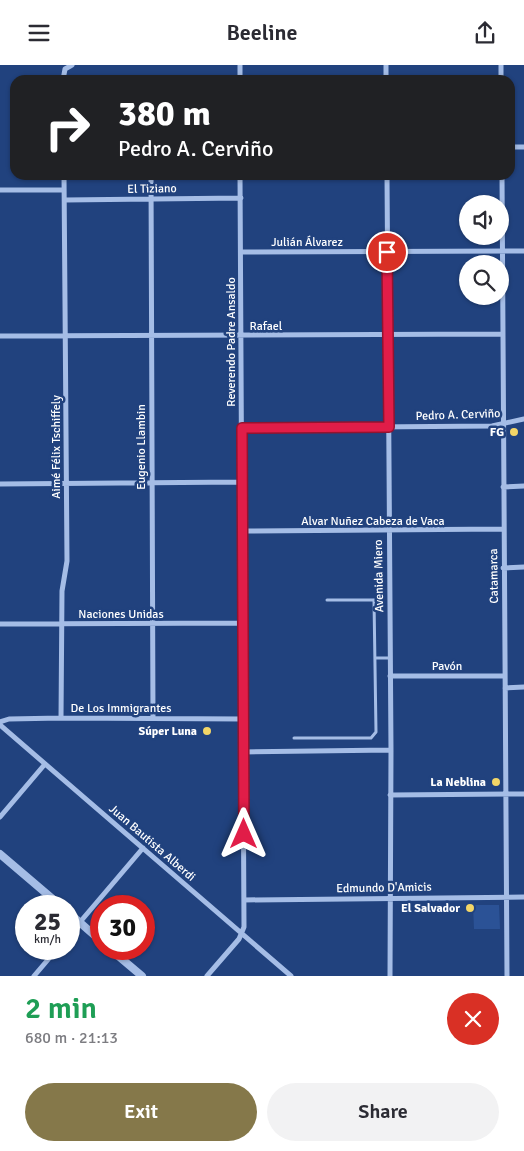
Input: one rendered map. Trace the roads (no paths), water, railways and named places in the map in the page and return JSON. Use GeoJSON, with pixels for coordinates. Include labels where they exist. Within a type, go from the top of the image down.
{"type":"FeatureCollection","features":[{"type":"Feature","properties":{"kind":"street"},"geometry":{"type":"LineString","coordinates":[[64,75],[65,69],[72,65]]}},
{"type":"Feature","properties":{"kind":"street","name":"Aimé Félix Tschiffely"},"geometry":{"type":"LineString","coordinates":[[61,718],[62,591],[67,561],[64,180]]}},
{"type":"Feature","properties":{"kind":"street","name":"Eugenio Llambin"},"geometry":{"type":"LineString","coordinates":[[151,180],[153,718]]}},
{"type":"Feature","properties":{"kind":"street","name":"Reverendo Padre Ansaldo"},"geometry":{"type":"LineString","coordinates":[[240,180],[244,900],[242,934]]}},
{"type":"Feature","properties":{"kind":"street","name":"Avenida Miero"},"geometry":{"type":"LineString","coordinates":[[386,180],[391,750],[390,976]]}},
{"type":"Feature","properties":{"kind":"street","name":"Catamarca"},"geometry":{"type":"LineString","coordinates":[[502,180],[502,425],[507,976]]}},
{"type":"Feature","properties":{"kind":"street"},"geometry":{"type":"LineString","coordinates":[[0,190],[64,190]]}},
{"type":"Feature","properties":{"kind":"street","name":"El Tiziano"},"geometry":{"type":"LineString","coordinates":[[65,200],[241,198]]}},
{"type":"Feature","properties":{"kind":"street","name":"Julián Álvarez"},"geometry":{"type":"LineString","coordinates":[[241,252],[524,251]]}},
{"type":"Feature","properties":{"kind":"street","name":"Rafael"},"geometry":{"type":"LineString","coordinates":[[0,336],[502,334]]}},
{"type":"Feature","properties":{"kind":"street","name":"Pedro A. Cerviño"},"geometry":{"type":"LineString","coordinates":[[242,428],[502,425],[524,419]]}},
{"type":"Feature","properties":{"kind":"street"},"geometry":{"type":"LineString","coordinates":[[0,485],[242,482]]}},
{"type":"Feature","properties":{"kind":"street"},"geometry":{"type":"LineString","coordinates":[[503,487],[524,486]]}},
{"type":"Feature","properties":{"kind":"street","name":"Alvar Nuñez Cabeza de Vaca"},"geometry":{"type":"LineString","coordinates":[[242,531],[503,529]]}},
{"type":"Feature","properties":{"kind":"street"},"geometry":{"type":"LineString","coordinates":[[504,568],[524,567]]}},
{"type":"Feature","properties":{"kind":"street","name":"Naciones Unidas"},"geometry":{"type":"LineString","coordinates":[[0,624],[243,623]]}},
{"type":"Feature","properties":{"kind":"street","name":"Pavón"},"geometry":{"type":"LineString","coordinates":[[390,676],[504,676]]}},
{"type":"Feature","properties":{"kind":"street"},"geometry":{"type":"LineString","coordinates":[[505,687],[524,687]]}},
{"type":"Feature","properties":{"kind":"street","name":"De Los Immigrantes"},"geometry":{"type":"LineString","coordinates":[[0,723],[9,719],[61,718],[243,719]]}},
{"type":"Feature","properties":{"kind":"street","name":"Juan Bautista Alberdi"},"geometry":{"type":"LineString","coordinates":[[0,723],[45,764],[292,976]]}},
{"type":"Feature","properties":{"kind":"street"},"geometry":{"type":"LineString","coordinates":[[243,752],[391,750]]}},
{"type":"Feature","properties":{"kind":"street"},"geometry":{"type":"LineString","coordinates":[[0,817],[45,764]]}},
{"type":"Feature","properties":{"kind":"street"},"geometry":{"type":"LineString","coordinates":[[390,795],[524,794]]}},
{"type":"Feature","properties":{"kind":"street"},"geometry":{"type":"LineString","coordinates":[[90,931],[80,922],[143,848]]}},
{"type":"Feature","properties":{"kind":"street"},"geometry":{"type":"LineString","coordinates":[[0,853],[48,895]]}},
{"type":"Feature","properties":{"kind":"street","name":"Edmundo D'Amicis"},"geometry":{"type":"LineString","coordinates":[[244,900],[524,897]]}},
{"type":"Feature","properties":{"kind":"street"},"geometry":{"type":"LineString","coordinates":[[207,976],[242,934]]}},
{"type":"Feature","properties":{"kind":"street"},"geometry":{"type":"LineString","coordinates":[[34,976],[48,960]]}},
{"type":"Feature","properties":{"kind":"street"},"geometry":{"type":"LineString","coordinates":[[123,960],[142,976]]}},
{"type":"Feature","properties":{"kind":"lane"},"geometry":{"type":"LineString","coordinates":[[294,738],[374,736],[376,732],[374,600],[328,600]]}},
{"type":"Feature","properties":{"kind":"lane"},"geometry":{"type":"LineString","coordinates":[[375,657],[390,658]]}},
{"type":"Feature","properties":{"kind":"place","name":"FG"},"geometry":{"type":"Point","coordinates":[514,432]}},
{"type":"Feature","properties":{"kind":"place","name":"Súper Luna"},"geometry":{"type":"Point","coordinates":[207,731]}},
{"type":"Feature","properties":{"kind":"place","name":"La Neblina"},"geometry":{"type":"Point","coordinates":[496,782]}},
{"type":"Feature","properties":{"kind":"place","name":"El Salvador"},"geometry":{"type":"Point","coordinates":[470,908]}}]}
